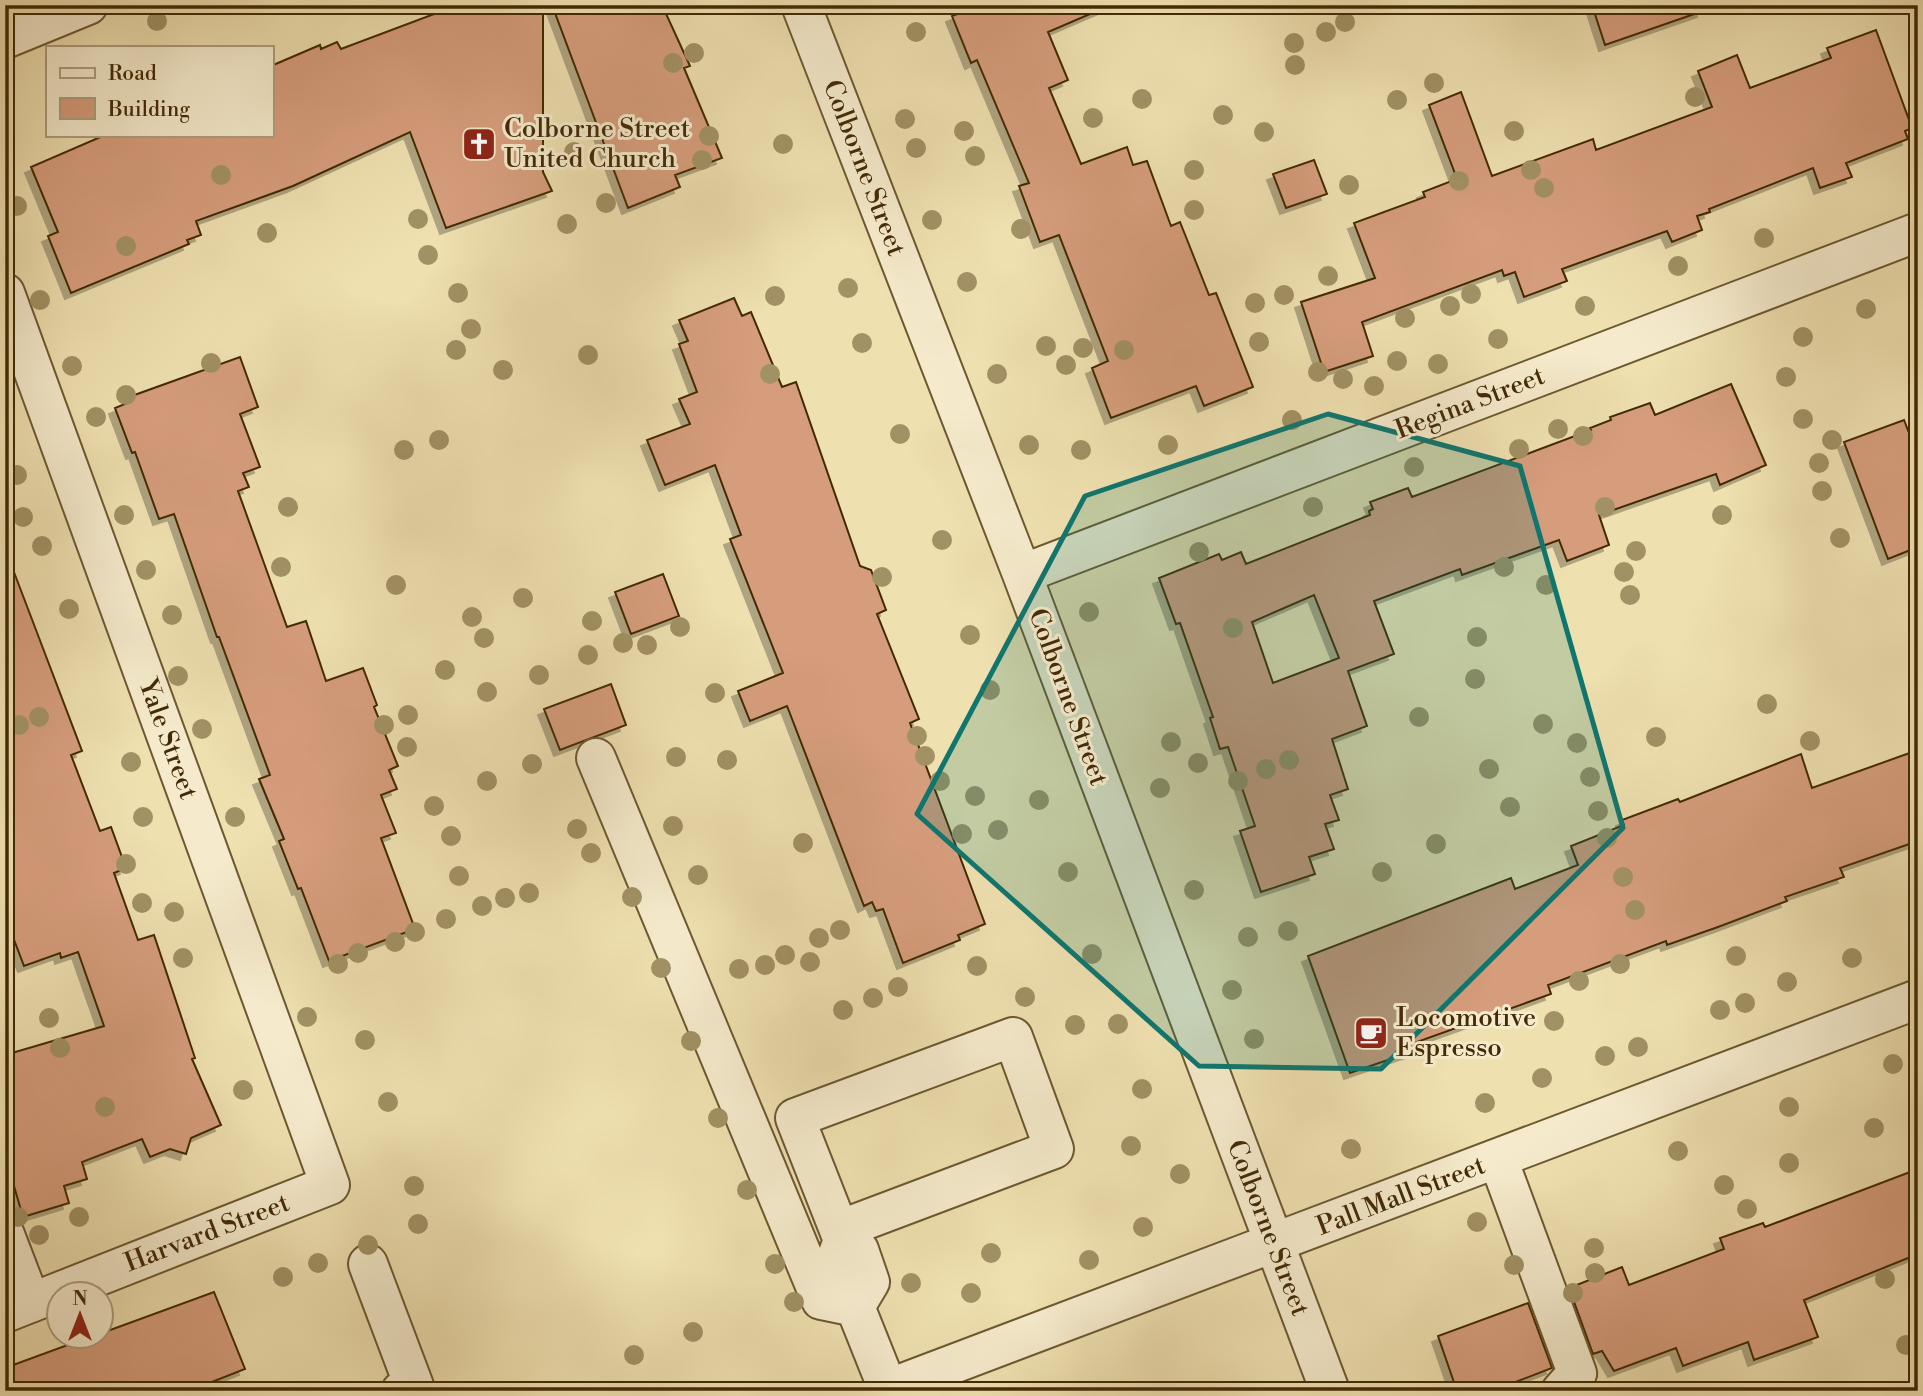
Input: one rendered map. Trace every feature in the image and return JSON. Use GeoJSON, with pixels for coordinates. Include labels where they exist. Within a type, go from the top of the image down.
{"type":"FeatureCollection","features":[{"type":"Feature","properties":{"kind":"street"},"geometry":{"type":"LineString","coordinates":[[5,39],[88,5]]}},
{"type":"Feature","properties":{"kind":"street","name":"Colborne Street"},"geometry":{"type":"LineString","coordinates":[[801,5],[1022,574],[1330,1391]]}},
{"type":"Feature","properties":{"kind":"street","name":"Regina Street"},"geometry":{"type":"LineString","coordinates":[[1022,574],[1918,232]]}},
{"type":"Feature","properties":{"kind":"street","name":"Yale Street"},"geometry":{"type":"LineString","coordinates":[[5,293],[331,1185]]}},
{"type":"Feature","properties":{"kind":"street"},"geometry":{"type":"LineString","coordinates":[[596,758],[821,1300],[855,1307]]}},
{"type":"Feature","properties":{"kind":"street","name":"Pall Mall Street"},"geometry":{"type":"LineString","coordinates":[[885,1390],[1918,999]]}},
{"type":"Feature","properties":{"kind":"street"},"geometry":{"type":"LineString","coordinates":[[841,1235],[1054,1149],[1013,1037],[795,1118],[841,1235],[836,1259],[885,1390]]}},
{"type":"Feature","properties":{"kind":"street"},"geometry":{"type":"LineString","coordinates":[[1498,1159],[1577,1373],[1561,1391]]}},
{"type":"Feature","properties":{"kind":"street","name":"Harvard Street"},"geometry":{"type":"LineString","coordinates":[[18,1308],[331,1185]]}},
{"type":"Feature","properties":{"kind":"street"},"geometry":{"type":"LineString","coordinates":[[5,1235],[18,1308]]}},
{"type":"Feature","properties":{"kind":"street"},"geometry":{"type":"LineString","coordinates":[[368,1264],[414,1386],[401,1391]]}},
{"type":"Feature","properties":{"kind":"highlighted area"},"geometry":{"type":"Polygon","coordinates":[[[1328,414],[1520,466],[1623,828],[1381,1069],[1199,1066],[917,814],[1085,496],[1328,414]]]}},
{"type":"Feature","properties":{"kind":"building"},"geometry":{"type":"Polygon","coordinates":[[[458,5],[543,5],[543,172],[552,191],[446,228],[410,132],[293,186],[196,221],[201,235],[187,240],[189,244],[71,293],[48,236],[58,232],[31,167],[103,136],[273,136],[273,65],[320,45],[321,49],[337,42],[341,49],[458,5]]]}},
{"type":"Feature","properties":{"kind":"building"},"geometry":{"type":"Polygon","coordinates":[[[552,5],[662,5],[690,66],[684,68],[722,158],[675,175],[680,187],[628,208],[552,5]]]}},
{"type":"Feature","properties":{"kind":"building"},"geometry":{"type":"Polygon","coordinates":[[[981,5],[1111,5],[1048,32],[1068,80],[1049,88],[1081,164],[1127,147],[1133,165],[1147,161],[1171,226],[1180,222],[1209,295],[1216,293],[1253,387],[1204,406],[1196,386],[1111,418],[1092,368],[1108,361],[1059,235],[1040,242],[1019,186],[1029,183],[977,60],[971,63],[952,16],[981,5]]]}},
{"type":"Feature","properties":{"kind":"building"},"geometry":{"type":"Polygon","coordinates":[[[1592,5],[1702,5],[1703,11],[1605,45],[1592,5]]]}},
{"type":"Feature","properties":{"kind":"building"},"geometry":{"type":"Polygon","coordinates":[[[1876,30],[1912,128],[1905,131],[1908,139],[1846,163],[1852,177],[1820,188],[1813,168],[1709,209],[1710,212],[1697,216],[1702,230],[1672,242],[1667,231],[1562,269],[1567,281],[1524,297],[1515,272],[1504,276],[1502,270],[1362,322],[1373,356],[1324,372],[1301,302],[1375,278],[1354,223],[1425,197],[1423,192],[1457,179],[1429,105],[1461,92],[1492,176],[1593,139],[1596,150],[1712,107],[1698,71],[1737,55],[1750,88],[1831,58],[1827,48],[1876,30]]]}},
{"type":"Feature","properties":{"kind":"building"},"geometry":{"type":"Polygon","coordinates":[[[1314,160],[1327,194],[1286,208],[1273,174],[1314,160]]]}},
{"type":"Feature","properties":{"kind":"building"},"geometry":{"type":"Polygon","coordinates":[[[734,298],[742,316],[751,312],[782,387],[796,382],[860,566],[871,570],[886,610],[877,614],[919,719],[910,723],[985,924],[958,935],[960,940],[903,963],[883,909],[876,911],[872,902],[864,906],[787,706],[750,721],[738,691],[783,673],[730,539],[741,535],[715,465],[665,485],[647,440],[690,424],[679,399],[697,392],[679,344],[688,341],[679,320],[734,298]]]}},
{"type":"Feature","properties":{"kind":"building"},"geometry":{"type":"Polygon","coordinates":[[[240,357],[258,407],[240,414],[260,467],[243,473],[249,487],[238,491],[287,627],[306,621],[326,681],[363,668],[377,705],[374,707],[398,766],[389,770],[397,789],[381,795],[396,833],[381,838],[415,929],[329,961],[301,888],[298,889],[279,841],[284,839],[259,779],[270,775],[217,637],[174,514],[159,519],[135,452],[132,453],[115,408],[130,402],[129,397],[240,357]]]}},
{"type":"Feature","properties":{"kind":"building"},"geometry":{"type":"Polygon","coordinates":[[[1731,384],[1766,465],[1720,485],[1716,474],[1599,515],[1609,545],[1567,561],[1559,540],[1462,575],[1460,569],[1374,601],[1394,654],[1348,671],[1367,726],[1332,739],[1348,789],[1330,795],[1339,820],[1325,824],[1334,849],[1309,857],[1315,874],[1261,892],[1240,831],[1255,826],[1228,747],[1220,749],[1210,718],[1213,717],[1180,623],[1176,624],[1159,578],[1219,554],[1222,560],[1241,552],[1246,564],[1370,515],[1369,511],[1373,509],[1370,502],[1408,488],[1412,497],[1591,430],[1590,428],[1611,420],[1610,417],[1650,403],[1655,415],[1731,384]],[[1314,595],[1252,622],[1273,683],[1339,658],[1314,595]]]}},
{"type":"Feature","properties":{"kind":"building"},"geometry":{"type":"Polygon","coordinates":[[[1904,420],[1918,456],[1918,547],[1888,559],[1844,442],[1904,420]]]}},
{"type":"Feature","properties":{"kind":"building"},"geometry":{"type":"Polygon","coordinates":[[[9,559],[82,751],[71,755],[100,831],[111,827],[126,868],[114,873],[138,940],[154,935],[195,1058],[192,1059],[221,1125],[191,1138],[186,1154],[170,1149],[150,1157],[142,1139],[82,1162],[87,1179],[64,1186],[69,1203],[23,1217],[5,1155],[5,1055],[104,1026],[78,952],[61,958],[60,953],[24,966],[5,916],[5,560],[9,559]]]}},
{"type":"Feature","properties":{"kind":"building"},"geometry":{"type":"Polygon","coordinates":[[[663,574],[679,616],[631,634],[615,592],[663,574]]]}},
{"type":"Feature","properties":{"kind":"building"},"geometry":{"type":"Polygon","coordinates":[[[611,684],[626,725],[560,750],[544,709],[611,684]]]}},
{"type":"Feature","properties":{"kind":"building"},"geometry":{"type":"Polygon","coordinates":[[[1918,750],[1918,841],[1840,868],[1844,877],[1785,897],[1787,901],[1667,945],[1666,941],[1548,985],[1551,994],[1414,1043],[1417,1050],[1350,1073],[1308,956],[1511,878],[1515,889],[1578,865],[1571,846],[1624,825],[1622,820],[1678,799],[1680,802],[1801,754],[1812,788],[1918,750]]]}},
{"type":"Feature","properties":{"kind":"building"},"geometry":{"type":"Polygon","coordinates":[[[1918,1169],[1918,1254],[1804,1300],[1818,1337],[1754,1360],[1748,1342],[1683,1366],[1676,1348],[1614,1371],[1602,1351],[1593,1354],[1569,1288],[1622,1267],[1629,1285],[1724,1249],[1720,1238],[1763,1223],[1765,1227],[1918,1169]]]}},
{"type":"Feature","properties":{"kind":"building"},"geometry":{"type":"Polygon","coordinates":[[[214,1292],[245,1369],[189,1391],[5,1391],[5,1368],[54,1350],[116,1350],[116,1328],[214,1292]]]}},
{"type":"Feature","properties":{"kind":"building"},"geometry":{"type":"Polygon","coordinates":[[[1528,1303],[1552,1368],[1492,1391],[1457,1391],[1438,1336],[1528,1303]]]}},
{"type":"Feature","properties":{"kind":"place","name":"Colborne Street United Church"},"geometry":{"type":"Point","coordinates":[479,144]}},
{"type":"Feature","properties":{"kind":"place","name":"Locomotive Espresso"},"geometry":{"type":"Point","coordinates":[1371,1033]}}]}
